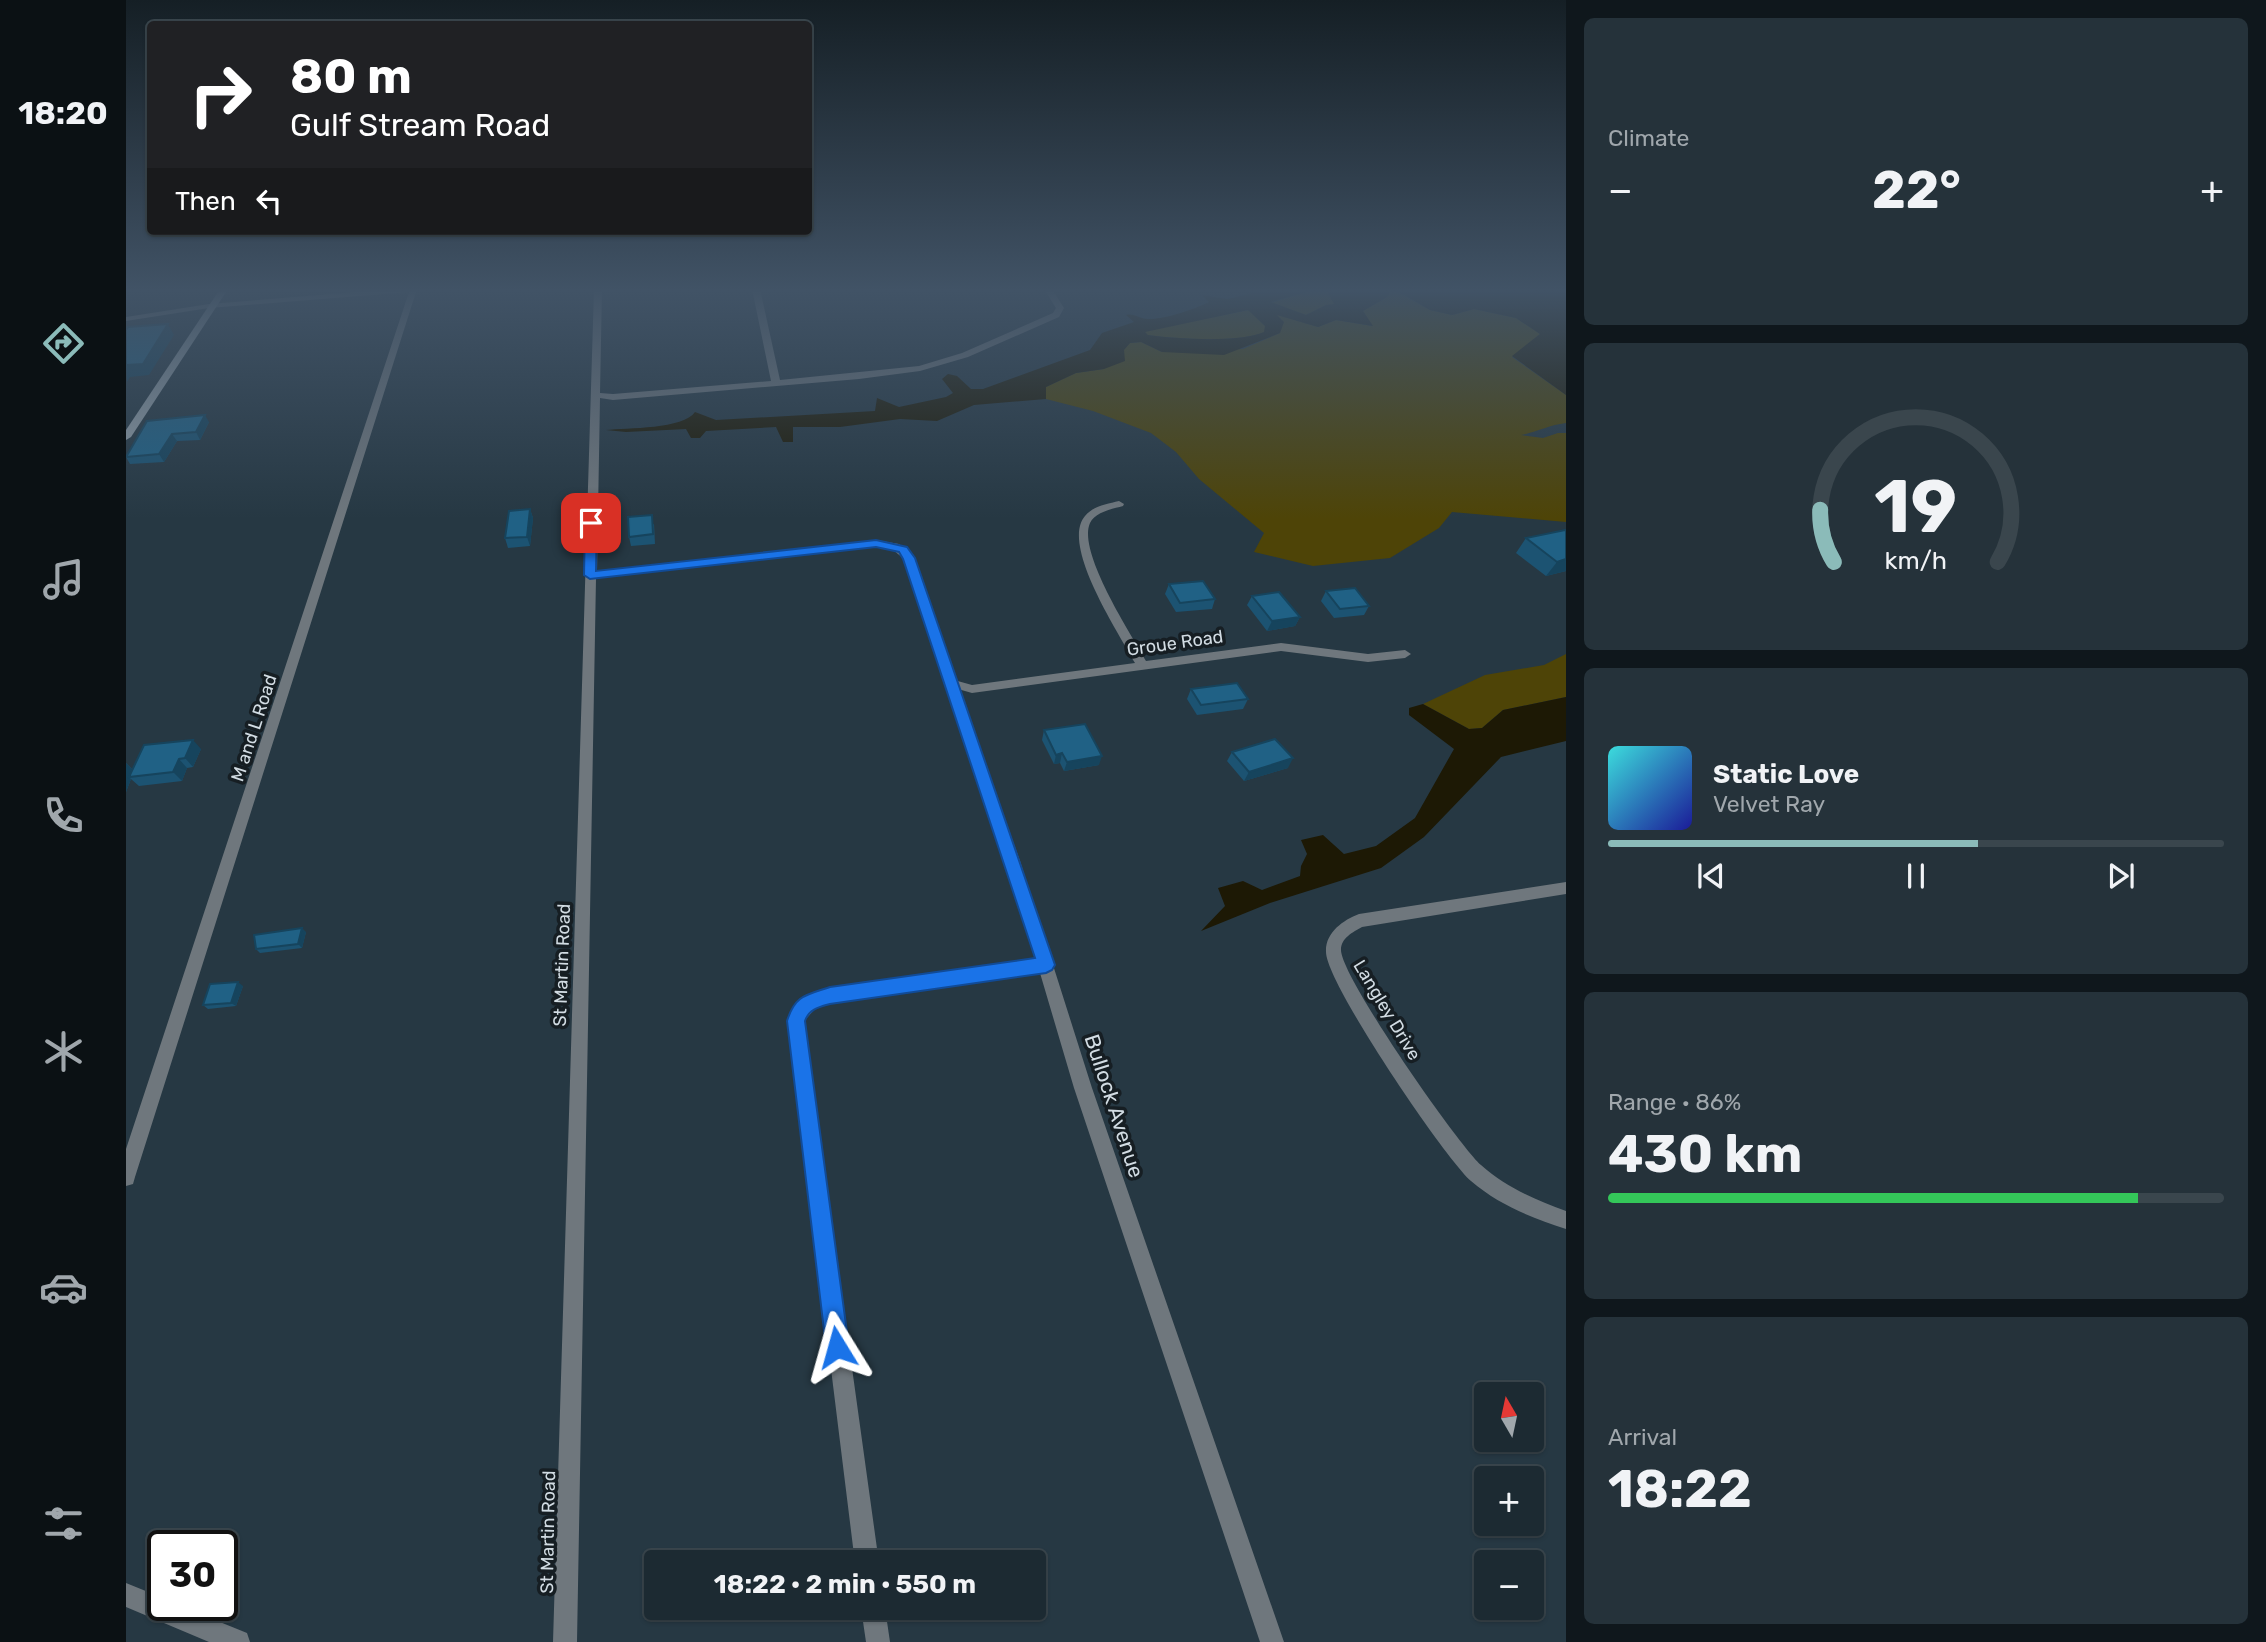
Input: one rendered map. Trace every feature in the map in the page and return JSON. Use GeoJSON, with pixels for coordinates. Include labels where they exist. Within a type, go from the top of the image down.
{"type":"FeatureCollection","features":[{"type":"Feature","properties":{"kind":"street"},"geometry":{"type":"LineString","coordinates":[[126,437],[173,366]]}},
{"type":"Feature","properties":{"kind":"street","name":"M and L Road"},"geometry":{"type":"LineString","coordinates":[[126,1177],[389,366]]}},
{"type":"Feature","properties":{"kind":"street","name":"St Martin Road"},"geometry":{"type":"LineString","coordinates":[[565,1642],[595,366]]}},
{"type":"Feature","properties":{"kind":"street"},"geometry":{"type":"LineString","coordinates":[[772,366],[776,383]]}},
{"type":"Feature","properties":{"kind":"street"},"geometry":{"type":"LineString","coordinates":[[594,395],[613,397],[776,383],[894,372],[921,366]]}},
{"type":"Feature","properties":{"kind":"street"},"geometry":{"type":"LineString","coordinates":[[1119,503],[1096,510],[1086,520],[1081,531],[1082,546],[1088,564],[1142,666]]}},
{"type":"Feature","properties":{"kind":"street","name":"Bullock Avenue"},"geometry":{"type":"LineString","coordinates":[[590,575],[876,543],[903,550],[909,558],[1046,965],[1083,1088],[1272,1642]]}},
{"type":"Feature","properties":{"kind":"street","name":"Groue Road"},"geometry":{"type":"LineString","coordinates":[[950,682],[972,689],[1281,647],[1368,658],[1385,658],[1405,653]]}},
{"type":"Feature","properties":{"kind":"street","name":"Langley Drive"},"geometry":{"type":"LineString","coordinates":[[1566,888],[1359,921],[1343,930],[1335,940],[1333,956],[1340,974],[1366,1018],[1465,1162],[1480,1178],[1505,1195],[1566,1220]]}},
{"type":"Feature","properties":{"kind":"street"},"geometry":{"type":"LineString","coordinates":[[865,1550],[796,1021],[799,1010],[807,1003],[830,995],[1046,965]]}},
{"type":"Feature","properties":{"kind":"street"},"geometry":{"type":"LineString","coordinates":[[126,1595],[238,1642]]}},
{"type":"Feature","properties":{"kind":"street"},"geometry":{"type":"LineString","coordinates":[[875,1620],[878,1642]]}},
{"type":"Feature","properties":{"kind":"shaded area"},"geometry":{"type":"Polygon","coordinates":[[[1047,366],[1113,366],[1076,373],[1046,387],[1046,399],[974,405],[937,421],[900,419],[840,427],[793,427],[793,442],[783,442],[776,427],[706,431],[700,438],[691,438],[686,429],[626,432],[606,430],[668,425],[689,418],[695,412],[716,420],[875,411],[877,398],[899,407],[946,397],[953,393],[942,379],[948,374],[957,376],[971,389],[983,389],[1047,366]]]}},
{"type":"Feature","properties":{"kind":"shaded area"},"geometry":{"type":"Polygon","coordinates":[[[1107,366],[1524,366],[1566,395],[1566,423],[1521,435],[1543,438],[1566,433],[1566,522],[1452,512],[1439,528],[1390,558],[1313,566],[1254,552],[1264,533],[1199,479],[1176,452],[1151,433],[1093,411],[1046,399],[1046,387],[1076,373],[1104,369],[1107,366]]]}},
{"type":"Feature","properties":{"kind":"shaded area"},"geometry":{"type":"Polygon","coordinates":[[[1525,366],[1566,366],[1566,395],[1525,366]]]}},
{"type":"Feature","properties":{"kind":"shaded area"},"geometry":{"type":"Polygon","coordinates":[[[1566,654],[1566,697],[1503,710],[1482,728],[1469,729],[1423,704],[1485,675],[1544,665],[1566,654]]]}},
{"type":"Feature","properties":{"kind":"shaded area"},"geometry":{"type":"Polygon","coordinates":[[[1566,697],[1566,741],[1501,757],[1424,837],[1381,868],[1270,903],[1201,931],[1225,906],[1218,888],[1243,881],[1262,890],[1300,876],[1307,854],[1301,840],[1323,835],[1344,854],[1376,846],[1415,818],[1454,749],[1409,715],[1409,708],[1423,704],[1469,729],[1482,728],[1503,710],[1566,697]]]}},
{"type":"Feature","properties":{"kind":"building"},"geometry":{"type":"Polygon","coordinates":[[[205,415],[196,432],[172,434],[159,454],[126,457],[147,421],[205,415]]]}},
{"type":"Feature","properties":{"kind":"building"},"geometry":{"type":"Polygon","coordinates":[[[530,509],[527,537],[505,538],[509,511],[530,509]]]}},
{"type":"Feature","properties":{"kind":"building"},"geometry":{"type":"Polygon","coordinates":[[[652,515],[653,534],[629,537],[628,517],[652,515]]]}},
{"type":"Feature","properties":{"kind":"building"},"geometry":{"type":"Polygon","coordinates":[[[1565,530],[1566,559],[1557,562],[1526,538],[1565,530]]]}},
{"type":"Feature","properties":{"kind":"building"},"geometry":{"type":"Polygon","coordinates":[[[1203,581],[1215,599],[1180,603],[1169,584],[1203,581]]]}},
{"type":"Feature","properties":{"kind":"building"},"geometry":{"type":"Polygon","coordinates":[[[1355,588],[1369,606],[1340,609],[1326,591],[1355,588]]]}},
{"type":"Feature","properties":{"kind":"building"},"geometry":{"type":"Polygon","coordinates":[[[1279,592],[1300,617],[1272,621],[1252,596],[1279,592]]]}},
{"type":"Feature","properties":{"kind":"building"},"geometry":{"type":"Polygon","coordinates":[[[1237,683],[1248,699],[1201,705],[1191,689],[1237,683]]]}},
{"type":"Feature","properties":{"kind":"building"},"geometry":{"type":"Polygon","coordinates":[[[1085,724],[1102,756],[1067,762],[1062,753],[1056,755],[1044,730],[1085,724]]]}},
{"type":"Feature","properties":{"kind":"building"},"geometry":{"type":"Polygon","coordinates":[[[1275,739],[1293,758],[1249,772],[1232,752],[1275,739]]]}},
{"type":"Feature","properties":{"kind":"building"},"geometry":{"type":"Polygon","coordinates":[[[193,740],[185,758],[179,759],[173,772],[129,777],[144,745],[193,740]]]}},
{"type":"Feature","properties":{"kind":"building"},"geometry":{"type":"Polygon","coordinates":[[[302,928],[298,944],[256,949],[254,935],[302,928]]]}},
{"type":"Feature","properties":{"kind":"building"},"geometry":{"type":"Polygon","coordinates":[[[238,982],[231,1003],[203,1005],[210,984],[238,982]]]}},
{"type":"Feature","properties":{"kind":"route"},"geometry":{"type":"LineString","coordinates":[[591,523],[590,575],[876,543],[903,550],[909,558],[943,666],[1013,861],[1046,965],[830,995],[807,1003],[799,1010],[796,1021],[837,1347]]}}]}
